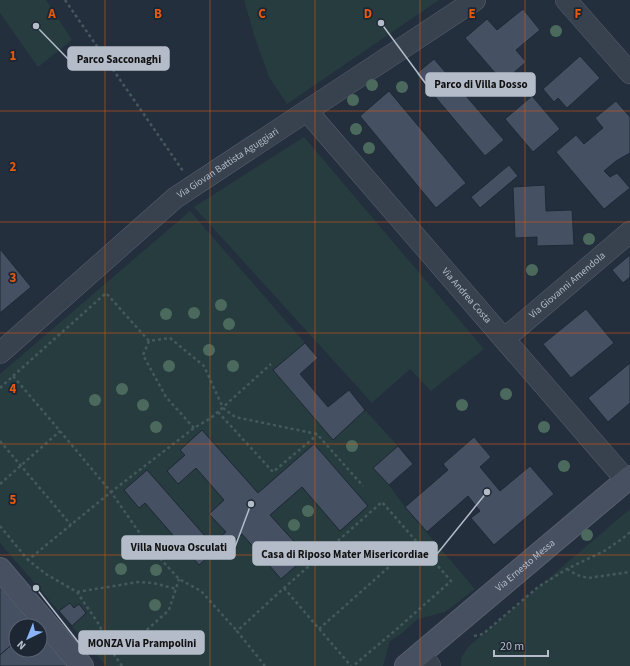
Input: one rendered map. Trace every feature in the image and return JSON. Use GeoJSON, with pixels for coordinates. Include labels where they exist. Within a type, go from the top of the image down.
{"type":"FeatureCollection","features":[{"type":"Feature","properties":{"kind":"street","name":"Via Giovan Battista Aguggiari"},"geometry":{"type":"LineString","coordinates":[[0,353],[175,198],[475,0]]}},
{"type":"Feature","properties":{"kind":"street"},"geometry":{"type":"LineString","coordinates":[[566,0],[630,72]]}},
{"type":"Feature","properties":{"kind":"street","name":"Via Andrea Costa"},"geometry":{"type":"LineString","coordinates":[[307,111],[504,339],[628,479]]}},
{"type":"Feature","properties":{"kind":"street","name":"Via Giovanni Amendola"},"geometry":{"type":"LineString","coordinates":[[504,339],[630,232]]}},
{"type":"Feature","properties":{"kind":"street","name":"Via Ernesto Messa"},"geometry":{"type":"LineString","coordinates":[[418,662],[455,624],[628,479]]}},
{"type":"Feature","properties":{"kind":"street"},"geometry":{"type":"LineString","coordinates":[[0,569],[82,666]]}},
{"type":"Feature","properties":{"kind":"path"},"geometry":{"type":"LineString","coordinates":[[65,0],[194,186]]}},
{"type":"Feature","properties":{"kind":"path"},"geometry":{"type":"LineString","coordinates":[[0,388],[106,293],[149,341]]}},
{"type":"Feature","properties":{"kind":"path"},"geometry":{"type":"LineString","coordinates":[[149,341],[170,338],[204,366],[223,408],[235,417],[317,434],[363,486]]}},
{"type":"Feature","properties":{"kind":"path"},"geometry":{"type":"LineString","coordinates":[[149,341],[143,355],[166,397],[194,428]]}},
{"type":"Feature","properties":{"kind":"path"},"geometry":{"type":"LineString","coordinates":[[28,560],[111,492],[194,428],[211,418],[271,364]]}},
{"type":"Feature","properties":{"kind":"path"},"geometry":{"type":"LineString","coordinates":[[13,376],[111,492],[148,545],[179,579],[201,591],[265,666]]}},
{"type":"Feature","properties":{"kind":"path"},"geometry":{"type":"LineString","coordinates":[[218,412],[273,472],[317,434]]}},
{"type":"Feature","properties":{"kind":"path"},"geometry":{"type":"LineString","coordinates":[[0,484],[60,431]]}},
{"type":"Feature","properties":{"kind":"path"},"geometry":{"type":"LineString","coordinates":[[0,441],[71,525]]}},
{"type":"Feature","properties":{"kind":"path"},"geometry":{"type":"LineString","coordinates":[[236,631],[284,588],[382,502],[452,581],[352,666],[284,588]]}},
{"type":"Feature","properties":{"kind":"path"},"geometry":{"type":"LineString","coordinates":[[0,526],[28,560],[46,574],[77,592],[98,623],[115,656],[122,666]]}},
{"type":"Feature","properties":{"kind":"path"},"geometry":{"type":"LineString","coordinates":[[455,624],[469,637],[483,634],[538,587],[567,569],[606,550],[630,532]]}},
{"type":"Feature","properties":{"kind":"path"},"geometry":{"type":"LineString","coordinates":[[320,629],[417,542]]}},
{"type":"Feature","properties":{"kind":"path"},"geometry":{"type":"LineString","coordinates":[[567,569],[577,575],[588,578],[630,572]]}},
{"type":"Feature","properties":{"kind":"path"},"geometry":{"type":"LineString","coordinates":[[108,643],[139,637],[169,610],[179,579]]}},
{"type":"Feature","properties":{"kind":"path"},"geometry":{"type":"LineString","coordinates":[[77,592],[138,582],[176,589]]}},
{"type":"Feature","properties":{"kind":"green space"},"geometry":{"type":"Polygon","coordinates":[[[0,0],[46,0],[72,40],[38,67],[0,13],[0,0]]]}},
{"type":"Feature","properties":{"kind":"green space"},"geometry":{"type":"Polygon","coordinates":[[[244,0],[439,0],[287,104],[269,77],[255,38],[244,0]]]}},
{"type":"Feature","properties":{"kind":"green space"},"geometry":{"type":"Polygon","coordinates":[[[304,137],[484,349],[431,391],[410,369],[372,403],[194,207],[304,137]]]}},
{"type":"Feature","properties":{"kind":"green space"},"geometry":{"type":"Polygon","coordinates":[[[190,211],[305,343],[274,370],[333,440],[365,410],[398,446],[373,468],[389,485],[405,507],[475,589],[445,612],[418,619],[390,641],[383,666],[106,666],[0,543],[0,374],[190,211]],[[202,430],[180,450],[185,455],[167,471],[178,483],[196,468],[224,500],[209,514],[226,532],[212,544],[147,471],[124,490],[139,508],[145,503],[199,565],[215,551],[219,555],[242,534],[281,579],[307,556],[270,515],[302,487],[340,531],[368,506],[314,444],[258,493],[202,430]]]}},
{"type":"Feature","properties":{"kind":"green space"},"geometry":{"type":"Polygon","coordinates":[[[630,509],[630,666],[461,666],[461,658],[468,647],[630,509]]]}},
{"type":"Feature","properties":{"kind":"building"},"geometry":{"type":"Polygon","coordinates":[[[523,9],[540,30],[516,50],[526,62],[503,82],[465,38],[487,19],[497,30],[523,9]]]}},
{"type":"Feature","properties":{"kind":"building"},"geometry":{"type":"Polygon","coordinates":[[[580,56],[600,78],[567,108],[558,98],[554,102],[543,89],[580,56]]]}},
{"type":"Feature","properties":{"kind":"building"},"geometry":{"type":"Polygon","coordinates":[[[434,59],[504,140],[485,156],[416,74],[434,59]]]}},
{"type":"Feature","properties":{"kind":"building"},"geometry":{"type":"Polygon","coordinates":[[[389,91],[466,183],[436,208],[360,116],[389,91]]]}},
{"type":"Feature","properties":{"kind":"building"},"geometry":{"type":"Polygon","coordinates":[[[532,96],[560,129],[533,152],[505,119],[532,96]]]}},
{"type":"Feature","properties":{"kind":"building"},"geometry":{"type":"Polygon","coordinates":[[[616,101],[630,117],[630,153],[616,161],[604,171],[610,177],[617,173],[630,188],[604,209],[556,152],[576,135],[584,144],[603,128],[595,118],[616,101]]]}},
{"type":"Feature","properties":{"kind":"building"},"geometry":{"type":"Polygon","coordinates":[[[509,165],[518,176],[480,208],[471,197],[509,165]]]}},
{"type":"Feature","properties":{"kind":"building"},"geometry":{"type":"Polygon","coordinates":[[[545,185],[546,211],[572,210],[574,245],[537,246],[537,237],[515,238],[513,187],[545,185]]]}},
{"type":"Feature","properties":{"kind":"building"},"geometry":{"type":"Polygon","coordinates":[[[0,249],[31,287],[0,313],[0,249]]]}},
{"type":"Feature","properties":{"kind":"building"},"geometry":{"type":"Polygon","coordinates":[[[630,255],[630,277],[623,283],[612,270],[630,255]]]}},
{"type":"Feature","properties":{"kind":"building"},"geometry":{"type":"Polygon","coordinates":[[[586,309],[614,343],[571,378],[543,344],[586,309]]]}},
{"type":"Feature","properties":{"kind":"building"},"geometry":{"type":"Polygon","coordinates":[[[305,343],[318,358],[300,374],[328,407],[349,390],[365,410],[333,440],[273,370],[305,343]]]}},
{"type":"Feature","properties":{"kind":"building"},"geometry":{"type":"Polygon","coordinates":[[[630,363],[630,403],[608,422],[588,398],[630,363]]]}},
{"type":"Feature","properties":{"kind":"building"},"geometry":{"type":"Polygon","coordinates":[[[202,430],[258,493],[314,444],[368,506],[340,531],[302,487],[270,515],[307,556],[281,579],[242,534],[218,555],[215,551],[199,565],[145,503],[139,508],[124,490],[147,470],[212,544],[226,532],[209,514],[224,500],[196,468],[178,484],[167,471],[185,455],[180,450],[202,430]]]}},
{"type":"Feature","properties":{"kind":"building"},"geometry":{"type":"Polygon","coordinates":[[[474,437],[491,457],[480,467],[500,491],[530,466],[554,494],[494,545],[471,518],[480,511],[468,496],[427,532],[405,507],[448,470],[443,464],[474,437]]]}},
{"type":"Feature","properties":{"kind":"building"},"geometry":{"type":"Polygon","coordinates":[[[398,446],[413,464],[389,485],[373,468],[398,446]]]}},
{"type":"Feature","properties":{"kind":"building"},"geometry":{"type":"Polygon","coordinates":[[[0,587],[26,618],[8,618],[8,648],[0,655],[0,587]]]}},
{"type":"Feature","properties":{"kind":"building"},"geometry":{"type":"Polygon","coordinates":[[[70,603],[74,608],[79,604],[86,613],[72,626],[59,611],[70,603]]]}},
{"type":"Feature","properties":{"kind":"building"},"geometry":{"type":"Polygon","coordinates":[[[48,643],[67,666],[0,666],[0,655],[8,648],[8,658],[48,658],[48,643]]]}},
{"type":"Feature","properties":{"kind":"place","name":"Parco di Villa Dosso"},"geometry":{"type":"Point","coordinates":[381,23]}},
{"type":"Feature","properties":{"kind":"place","name":"Parco Sacconaghi"},"geometry":{"type":"Point","coordinates":[36,26]}},
{"type":"Feature","properties":{"kind":"place","name":"Casa di Riposo Mater Misericordiae"},"geometry":{"type":"Point","coordinates":[487,492]}},
{"type":"Feature","properties":{"kind":"place","name":"Villa Nuova Osculati"},"geometry":{"type":"Point","coordinates":[251,504]}},
{"type":"Feature","properties":{"kind":"place","name":"MONZA Via Prampolini"},"geometry":{"type":"Point","coordinates":[36,588]}}]}
